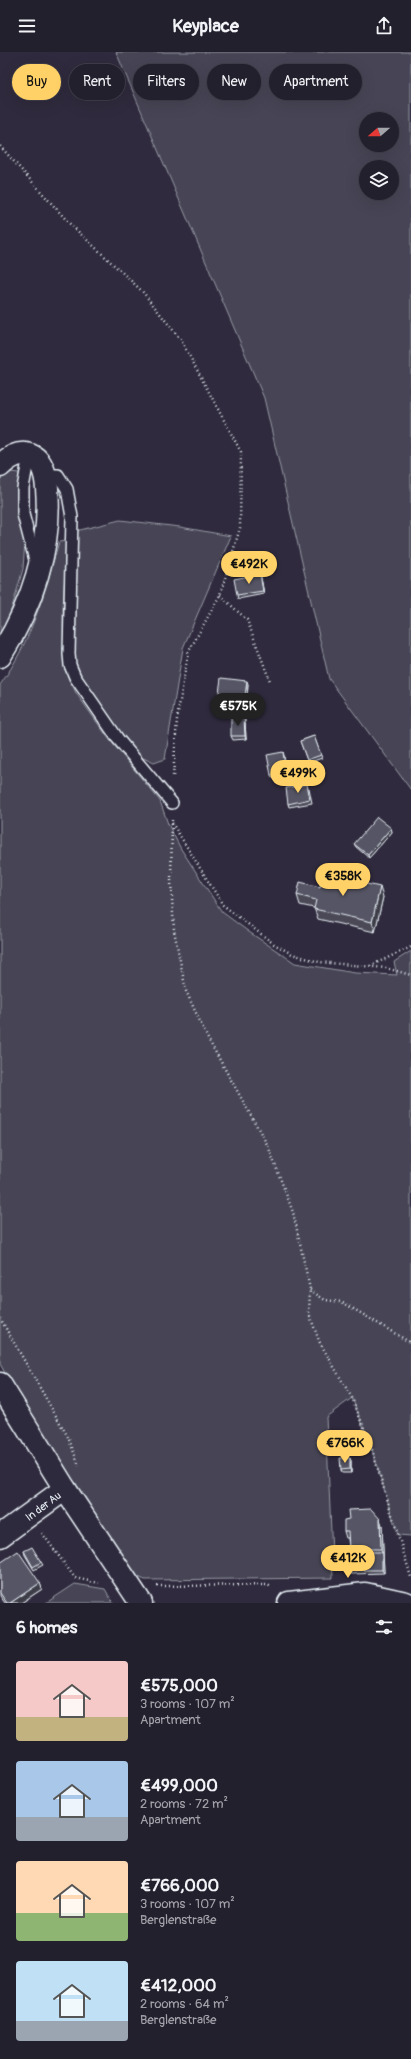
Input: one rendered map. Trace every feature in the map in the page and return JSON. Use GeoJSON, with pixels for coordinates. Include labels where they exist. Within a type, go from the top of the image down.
{"type":"FeatureCollection","features":[{"type":"Feature","properties":{"kind":"street"},"geometry":{"type":"LineString","coordinates":[[0,466],[15,455],[30,455],[40,464],[46,475],[48,501],[47,530],[38,569],[27,604],[12,638],[0,656]]}},
{"type":"Feature","properties":{"kind":"street"},"geometry":{"type":"LineString","coordinates":[[0,1384],[65,1489],[141,1603]]}},
{"type":"Feature","properties":{"kind":"street","name":"In der Au"},"geometry":{"type":"LineString","coordinates":[[0,1536],[65,1489]]}},
{"type":"Feature","properties":{"kind":"street"},"geometry":{"type":"LineString","coordinates":[[289,1603],[365,1594],[406,1603]]}},
{"type":"Feature","properties":{"kind":"lane"},"geometry":{"type":"LineString","coordinates":[[30,455],[23,488],[23,514],[38,569]]}},
{"type":"Feature","properties":{"kind":"lane"},"geometry":{"type":"LineString","coordinates":[[46,475],[58,475],[67,489],[72,517],[69,654],[74,677],[118,739],[172,803]]}},
{"type":"Feature","properties":{"kind":"path"},"geometry":{"type":"LineString","coordinates":[[0,146],[70,224],[142,291],[181,340],[241,452],[240,528],[220,595],[188,653],[177,719],[172,803],[171,882],[174,930],[186,991],[207,1037],[268,1146],[294,1212],[310,1289],[309,1313],[319,1341],[352,1398],[370,1443],[411,1577]]}},
{"type":"Feature","properties":{"kind":"path"},"geometry":{"type":"LineString","coordinates":[[220,595],[247,620],[254,635],[270,681]]}},
{"type":"Feature","properties":{"kind":"path"},"geometry":{"type":"LineString","coordinates":[[172,822],[223,905],[242,922],[292,954],[319,962],[386,968],[411,975]]}},
{"type":"Feature","properties":{"kind":"path"},"geometry":{"type":"LineString","coordinates":[[370,966],[411,947]]}},
{"type":"Feature","properties":{"kind":"path"},"geometry":{"type":"LineString","coordinates":[[310,1289],[325,1300],[342,1302],[411,1342]]}},
{"type":"Feature","properties":{"kind":"path"},"geometry":{"type":"LineString","coordinates":[[0,1318],[68,1437],[80,1465],[65,1489]]}},
{"type":"Feature","properties":{"kind":"shaded area"},"geometry":{"type":"Polygon","coordinates":[[[116,52],[411,52],[411,790],[329,679],[264,398],[137,100],[199,100],[199,64],[133,64],[133,92],[125,73],[125,64],[121,64],[116,52]]]}},
{"type":"Feature","properties":{"kind":"shaded area"},"geometry":{"type":"Polygon","coordinates":[[[10,472],[19,473],[18,499],[25,541],[23,569],[9,618],[0,634],[0,479],[10,472]]]}},
{"type":"Feature","properties":{"kind":"shaded area"},"geometry":{"type":"Polygon","coordinates":[[[120,520],[180,527],[231,536],[183,648],[165,759],[154,763],[139,756],[83,682],[77,672],[72,652],[76,531],[120,520]]]}},
{"type":"Feature","properties":{"kind":"shaded area"},"geometry":{"type":"Polygon","coordinates":[[[67,541],[63,607],[64,666],[76,693],[109,739],[160,801],[168,824],[181,849],[222,912],[295,963],[355,973],[397,975],[394,962],[411,951],[411,1536],[398,1535],[370,1443],[352,1398],[326,1417],[333,1578],[145,1580],[134,1575],[25,1408],[0,1364],[0,685],[21,651],[29,634],[59,542],[67,541]]]}},
{"type":"Feature","properties":{"kind":"shaded area"},"geometry":{"type":"Polygon","coordinates":[[[75,1584],[105,1589],[113,1603],[46,1603],[75,1584]]]}},
{"type":"Feature","properties":{"kind":"building"},"geometry":{"type":"Polygon","coordinates":[[[260,574],[263,591],[237,595],[234,579],[260,574]]]}},
{"type":"Feature","properties":{"kind":"building"},"geometry":{"type":"Polygon","coordinates":[[[221,678],[247,681],[245,696],[219,693],[221,678]]]}},
{"type":"Feature","properties":{"kind":"building"},"geometry":{"type":"Polygon","coordinates":[[[231,717],[244,717],[245,736],[231,736],[231,717]]]}},
{"type":"Feature","properties":{"kind":"building"},"geometry":{"type":"Polygon","coordinates":[[[314,736],[321,755],[307,760],[300,741],[314,736]]]}},
{"type":"Feature","properties":{"kind":"building"},"geometry":{"type":"Polygon","coordinates":[[[283,752],[286,772],[271,775],[267,755],[283,752]]]}},
{"type":"Feature","properties":{"kind":"building"},"geometry":{"type":"Polygon","coordinates":[[[307,784],[310,799],[288,804],[286,788],[307,784]]]}},
{"type":"Feature","properties":{"kind":"building"},"geometry":{"type":"Polygon","coordinates":[[[377,817],[391,828],[368,855],[354,844],[377,817]]]}},
{"type":"Feature","properties":{"kind":"building"},"geometry":{"type":"Polygon","coordinates":[[[323,874],[380,887],[372,922],[314,909],[316,900],[297,895],[300,882],[320,887],[323,874]]]}},
{"type":"Feature","properties":{"kind":"building"},"geometry":{"type":"Polygon","coordinates":[[[340,1458],[350,1458],[350,1469],[341,1470],[340,1458]]]}},
{"type":"Feature","properties":{"kind":"building"},"geometry":{"type":"Polygon","coordinates":[[[371,1509],[380,1519],[381,1549],[349,1549],[348,1531],[344,1531],[344,1520],[349,1519],[348,1510],[371,1509]]]}},
{"type":"Feature","properties":{"kind":"building"},"geometry":{"type":"Polygon","coordinates":[[[32,1547],[41,1562],[33,1567],[24,1551],[32,1547]]]}},
{"type":"Feature","properties":{"kind":"building"},"geometry":{"type":"Polygon","coordinates":[[[18,1551],[40,1583],[10,1603],[7,1603],[0,1593],[0,1563],[18,1551]]]}},
{"type":"Feature","properties":{"kind":"building"},"geometry":{"type":"Polygon","coordinates":[[[350,1552],[382,1552],[382,1570],[350,1570],[350,1552]]]}}]}
